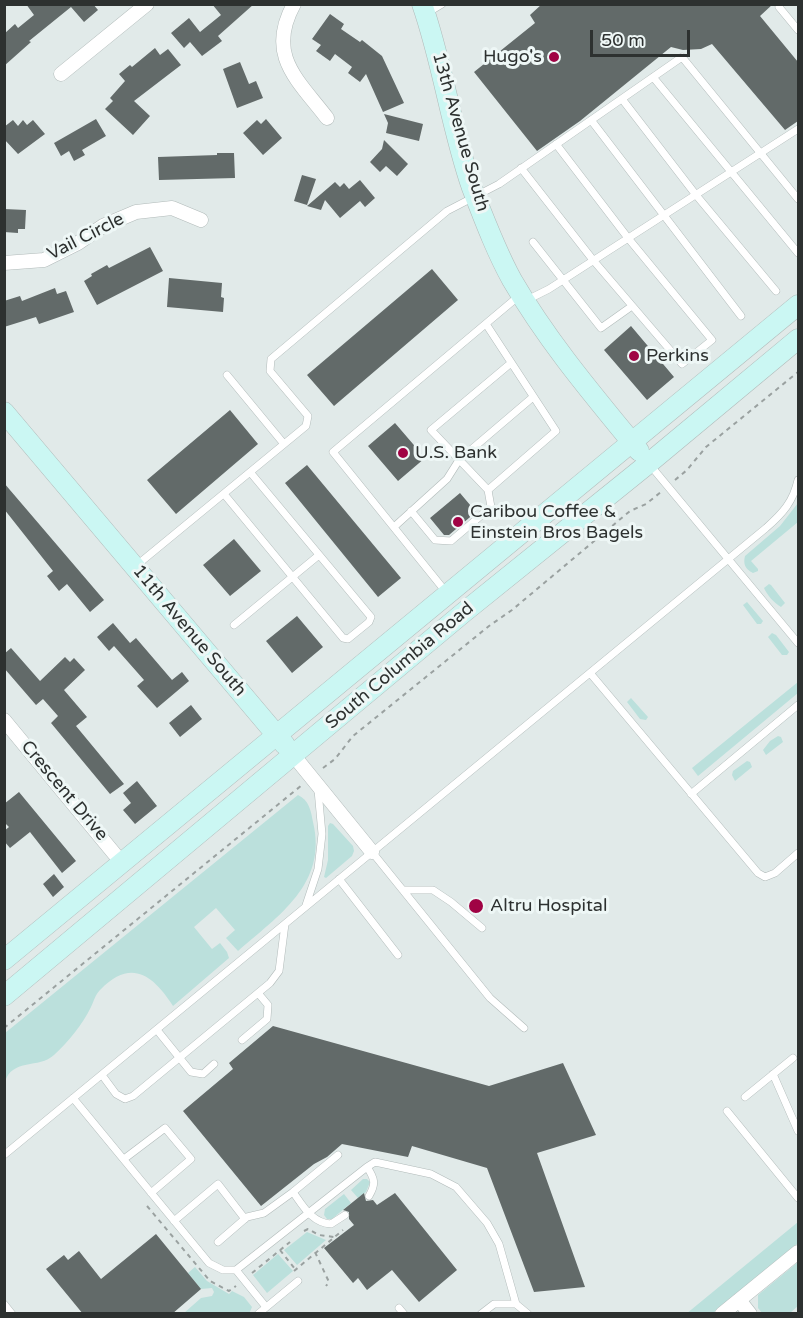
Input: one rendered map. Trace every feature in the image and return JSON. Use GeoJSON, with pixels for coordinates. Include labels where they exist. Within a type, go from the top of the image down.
{"type":"FeatureCollection","features":[{"type":"Feature","properties":{"kind":"main road","name":"13th Avenue South"},"geometry":{"type":"LineString","coordinates":[[423,10],[434,38],[456,132],[476,198],[492,238],[523,298],[568,364],[649,463]]}},
{"type":"Feature","properties":{"kind":"main road","name":"South Columbia Road"},"geometry":{"type":"LineString","coordinates":[[4,960],[798,305]]}},
{"type":"Feature","properties":{"kind":"main road","name":"South Columbia Road"},"geometry":{"type":"LineString","coordinates":[[4,996],[463,613],[798,339]]}},
{"type":"Feature","properties":{"kind":"main road","name":"11th Avenue South"},"geometry":{"type":"LineString","coordinates":[[4,412],[294,756]]}},
{"type":"Feature","properties":{"kind":"street"},"geometry":{"type":"LineString","coordinates":[[62,74],[147,4]]}},
{"type":"Feature","properties":{"kind":"street"},"geometry":{"type":"LineString","coordinates":[[294,4],[282,33],[283,52],[291,71],[327,118]]}},
{"type":"Feature","properties":{"kind":"street","name":"Vail Circle"},"geometry":{"type":"LineString","coordinates":[[4,263],[44,260],[78,243],[103,226],[136,212],[172,208],[201,220]]}},
{"type":"Feature","properties":{"kind":"street","name":"Crescent Drive"},"geometry":{"type":"LineString","coordinates":[[4,720],[122,863]]}},
{"type":"Feature","properties":{"kind":"street","name":"11th Avenue South"},"geometry":{"type":"LineString","coordinates":[[294,756],[372,852]]}},
{"type":"Feature","properties":{"kind":"street"},"geometry":{"type":"LineString","coordinates":[[722,1314],[798,1252]]}},
{"type":"Feature","properties":{"kind":"street"},"geometry":{"type":"LineString","coordinates":[[739,1300],[750,1314]]}},
{"type":"Feature","properties":{"kind":"lane"},"geometry":{"type":"LineString","coordinates":[[423,10],[442,4]]}},
{"type":"Feature","properties":{"kind":"lane"},"geometry":{"type":"LineString","coordinates":[[779,7],[798,30]]}},
{"type":"Feature","properties":{"kind":"lane"},"geometry":{"type":"LineString","coordinates":[[135,567],[306,426],[308,416],[270,371],[271,359],[447,212],[476,198],[682,57],[798,199]]}},
{"type":"Feature","properties":{"kind":"lane"},"geometry":{"type":"LineString","coordinates":[[653,77],[798,254]]}},
{"type":"Feature","properties":{"kind":"lane"},"geometry":{"type":"LineString","coordinates":[[622,99],[696,195],[776,291]]}},
{"type":"Feature","properties":{"kind":"lane"},"geometry":{"type":"LineString","coordinates":[[591,120],[662,216],[741,316]]}},
{"type":"Feature","properties":{"kind":"lane"},"geometry":{"type":"LineString","coordinates":[[448,594],[333,452],[486,324],[523,298],[562,280],[798,131]]}},
{"type":"Feature","properties":{"kind":"lane"},"geometry":{"type":"LineString","coordinates":[[521,168],[593,260],[682,364],[712,340],[628,238],[556,144]]}},
{"type":"Feature","properties":{"kind":"lane"},"geometry":{"type":"LineString","coordinates":[[534,242],[601,328],[632,306]]}},
{"type":"Feature","properties":{"kind":"lane"},"geometry":{"type":"LineString","coordinates":[[486,324],[556,431],[488,490]]}},
{"type":"Feature","properties":{"kind":"lane"},"geometry":{"type":"LineString","coordinates":[[411,511],[435,540],[451,541],[491,507],[488,490],[431,430],[511,363]]}},
{"type":"Feature","properties":{"kind":"lane"},"geometry":{"type":"LineString","coordinates":[[227,375],[284,444]]}},
{"type":"Feature","properties":{"kind":"lane"},"geometry":{"type":"LineString","coordinates":[[394,527],[447,478],[459,460],[533,397]]}},
{"type":"Feature","properties":{"kind":"lane"},"geometry":{"type":"LineString","coordinates":[[649,463],[798,643]]}},
{"type":"Feature","properties":{"kind":"lane"},"geometry":{"type":"LineString","coordinates":[[224,494],[343,638],[348,639],[369,622],[371,617],[250,472]]}},
{"type":"Feature","properties":{"kind":"lane"},"geometry":{"type":"LineString","coordinates":[[4,1155],[785,511],[795,496],[798,480]]}},
{"type":"Feature","properties":{"kind":"lane"},"geometry":{"type":"LineString","coordinates":[[234,626],[319,555]]}},
{"type":"Feature","properties":{"kind":"lane"},"geometry":{"type":"LineString","coordinates":[[590,673],[758,873],[765,877],[775,873],[798,853]]}},
{"type":"Feature","properties":{"kind":"lane"},"geometry":{"type":"LineString","coordinates":[[692,794],[798,705]]}},
{"type":"Feature","properties":{"kind":"lane"},"geometry":{"type":"LineString","coordinates":[[305,908],[318,870],[322,834],[318,785]]}},
{"type":"Feature","properties":{"kind":"lane"},"geometry":{"type":"LineString","coordinates":[[372,852],[490,998],[524,1028]]}},
{"type":"Feature","properties":{"kind":"lane"},"geometry":{"type":"LineString","coordinates":[[339,879],[398,955]]}},
{"type":"Feature","properties":{"kind":"lane"},"geometry":{"type":"LineString","coordinates":[[403,890],[433,890],[482,928]]}},
{"type":"Feature","properties":{"kind":"lane"},"geometry":{"type":"LineString","coordinates":[[102,1075],[116,1094],[125,1099],[133,1096],[179,1059],[270,983],[279,971],[285,924]]}},
{"type":"Feature","properties":{"kind":"lane"},"geometry":{"type":"LineString","coordinates":[[242,1040],[267,1019],[268,1005],[258,993]]}},
{"type":"Feature","properties":{"kind":"lane"},"geometry":{"type":"LineString","coordinates":[[157,1030],[190,1072],[203,1074],[214,1064]]}},
{"type":"Feature","properties":{"kind":"lane"},"geometry":{"type":"LineString","coordinates":[[745,1096],[793,1058]]}},
{"type":"Feature","properties":{"kind":"lane"},"geometry":{"type":"LineString","coordinates":[[773,1074],[798,1131]]}},
{"type":"Feature","properties":{"kind":"lane"},"geometry":{"type":"LineString","coordinates":[[74,1098],[209,1263],[223,1270],[236,1270],[375,1162],[431,1174],[456,1187],[487,1223],[499,1244],[516,1304],[528,1314]]}},
{"type":"Feature","properties":{"kind":"lane"},"geometry":{"type":"LineString","coordinates":[[727,1111],[798,1198]]}},
{"type":"Feature","properties":{"kind":"lane"},"geometry":{"type":"LineString","coordinates":[[124,1160],[165,1128],[191,1159],[151,1193]]}},
{"type":"Feature","properties":{"kind":"lane"},"geometry":{"type":"LineString","coordinates":[[218,1242],[246,1219],[264,1213],[338,1155]]}},
{"type":"Feature","properties":{"kind":"lane"},"geometry":{"type":"LineString","coordinates":[[367,1167],[375,1179],[375,1186],[369,1196]]}},
{"type":"Feature","properties":{"kind":"lane"},"geometry":{"type":"LineString","coordinates":[[174,1221],[218,1184],[246,1219]]}},
{"type":"Feature","properties":{"kind":"lane"},"geometry":{"type":"LineString","coordinates":[[293,1191],[309,1214],[318,1221],[331,1224],[345,1215]]}},
{"type":"Feature","properties":{"kind":"lane"},"geometry":{"type":"LineString","coordinates":[[236,1270],[266,1307]]}},
{"type":"Feature","properties":{"kind":"lane"},"geometry":{"type":"LineString","coordinates":[[258,1314],[298,1281]]}},
{"type":"Feature","properties":{"kind":"lane"},"geometry":{"type":"LineString","coordinates":[[4,1304],[12,1314]]}},
{"type":"Feature","properties":{"kind":"lane"},"geometry":{"type":"LineString","coordinates":[[481,1314],[494,1304],[516,1304]]}},
{"type":"Feature","properties":{"kind":"path"},"geometry":{"type":"LineString","coordinates":[[683,473],[706,447],[798,372]]}},
{"type":"Feature","properties":{"kind":"path"},"geometry":{"type":"LineString","coordinates":[[334,759],[353,736],[480,633],[512,610],[630,511],[646,504]]}},
{"type":"Feature","properties":{"kind":"path"},"geometry":{"type":"LineString","coordinates":[[4,1028],[288,798]]}},
{"type":"Feature","properties":{"kind":"path"},"geometry":{"type":"LineString","coordinates":[[147,1206],[194,1263]]}},
{"type":"Feature","properties":{"kind":"path"},"geometry":{"type":"LineString","coordinates":[[287,1277],[349,1225]]}},
{"type":"Feature","properties":{"kind":"path"},"geometry":{"type":"LineString","coordinates":[[280,1250],[296,1269]]}},
{"type":"Feature","properties":{"kind":"path"},"geometry":{"type":"LineString","coordinates":[[315,1252],[329,1282],[326,1286]]}},
{"type":"Feature","properties":{"kind":"shaded area"},"geometry":{"type":"Polygon","coordinates":[[[798,503],[798,522],[751,561],[758,571],[753,573],[748,570],[745,566],[745,556],[780,526],[798,503]]]}},
{"type":"Feature","properties":{"kind":"shaded area"},"geometry":{"type":"Polygon","coordinates":[[[769,584],[785,603],[781,607],[765,591],[764,588],[769,584]]]}},
{"type":"Feature","properties":{"kind":"shaded area"},"geometry":{"type":"Polygon","coordinates":[[[747,602],[763,621],[761,624],[757,624],[743,605],[747,602]]]}},
{"type":"Feature","properties":{"kind":"shaded area"},"geometry":{"type":"Polygon","coordinates":[[[772,633],[789,652],[787,655],[782,655],[768,637],[772,633]]]}},
{"type":"Feature","properties":{"kind":"shaded area"},"geometry":{"type":"Polygon","coordinates":[[[798,682],[798,693],[698,776],[692,768],[798,682]]]}},
{"type":"Feature","properties":{"kind":"shaded area"},"geometry":{"type":"Polygon","coordinates":[[[631,698],[648,717],[646,720],[640,719],[627,702],[631,698]]]}},
{"type":"Feature","properties":{"kind":"shaded area"},"geometry":{"type":"Polygon","coordinates":[[[778,736],[783,742],[766,755],[763,750],[770,741],[778,736]]]}},
{"type":"Feature","properties":{"kind":"shaded area"},"geometry":{"type":"Polygon","coordinates":[[[747,761],[752,767],[735,781],[733,771],[747,761]]]}},
{"type":"Feature","properties":{"kind":"shaded area"},"geometry":{"type":"Polygon","coordinates":[[[298,795],[307,803],[313,822],[316,844],[313,863],[296,897],[269,925],[238,951],[226,938],[235,930],[216,908],[194,927],[212,949],[220,943],[229,958],[173,1006],[158,986],[141,974],[122,975],[111,980],[98,992],[79,1026],[54,1055],[41,1062],[14,1070],[5,1082],[5,1033],[298,795]]]}},
{"type":"Feature","properties":{"kind":"shaded area"},"geometry":{"type":"Polygon","coordinates":[[[330,823],[353,846],[354,851],[352,856],[326,878],[324,877],[328,860],[328,826],[330,823]]]}},
{"type":"Feature","properties":{"kind":"shaded area"},"geometry":{"type":"Polygon","coordinates":[[[363,1179],[370,1182],[366,1192],[358,1198],[351,1190],[363,1179]]]}},
{"type":"Feature","properties":{"kind":"shaded area"},"geometry":{"type":"Polygon","coordinates":[[[344,1194],[351,1203],[332,1219],[327,1219],[324,1215],[325,1209],[344,1194]]]}},
{"type":"Feature","properties":{"kind":"shaded area"},"geometry":{"type":"Polygon","coordinates":[[[798,1222],[798,1243],[713,1313],[686,1314],[798,1222]]]}},
{"type":"Feature","properties":{"kind":"shaded area"},"geometry":{"type":"Polygon","coordinates":[[[307,1232],[326,1240],[297,1265],[284,1250],[307,1232]]]}},
{"type":"Feature","properties":{"kind":"shaded area"},"geometry":{"type":"Polygon","coordinates":[[[278,1254],[293,1271],[267,1293],[253,1275],[278,1254]]]}},
{"type":"Feature","properties":{"kind":"shaded area"},"geometry":{"type":"Polygon","coordinates":[[[798,1262],[798,1306],[790,1313],[762,1313],[758,1308],[758,1295],[798,1262]]]}},
{"type":"Feature","properties":{"kind":"shaded area"},"geometry":{"type":"Polygon","coordinates":[[[195,1267],[207,1281],[229,1294],[232,1291],[244,1297],[252,1307],[249,1314],[184,1313],[201,1298],[212,1296],[214,1292],[212,1288],[201,1289],[188,1273],[195,1267]]]}},
{"type":"Feature","properties":{"kind":"building"},"geometry":{"type":"Polygon","coordinates":[[[26,4],[93,4],[98,10],[84,22],[71,7],[29,41],[31,42],[4,66],[4,34],[15,24],[18,28],[34,15],[26,4]]]}},
{"type":"Feature","properties":{"kind":"building"},"geometry":{"type":"Polygon","coordinates":[[[212,4],[254,4],[218,36],[222,41],[202,56],[190,42],[184,48],[171,33],[189,18],[200,32],[221,15],[212,4]]]}},
{"type":"Feature","properties":{"kind":"building"},"geometry":{"type":"Polygon","coordinates":[[[542,4],[773,4],[760,16],[798,62],[798,121],[785,130],[712,44],[701,49],[683,50],[671,47],[580,121],[537,151],[474,72],[535,23],[530,15],[542,4]]]}},
{"type":"Feature","properties":{"kind":"building"},"geometry":{"type":"Polygon","coordinates":[[[330,14],[344,24],[341,29],[360,42],[362,40],[382,56],[404,103],[383,112],[366,74],[360,82],[348,73],[352,67],[335,54],[330,61],[316,51],[321,45],[312,39],[330,14]]]}},
{"type":"Feature","properties":{"kind":"building"},"geometry":{"type":"Polygon","coordinates":[[[155,48],[160,55],[168,49],[181,65],[134,101],[150,116],[133,135],[105,109],[113,101],[110,98],[125,81],[119,74],[130,65],[132,67],[155,48]]]}},
{"type":"Feature","properties":{"kind":"building"},"geometry":{"type":"Polygon","coordinates":[[[240,62],[249,84],[256,81],[263,98],[237,108],[223,69],[240,62]]]}},
{"type":"Feature","properties":{"kind":"building"},"geometry":{"type":"Polygon","coordinates":[[[384,114],[423,124],[419,141],[386,133],[388,123],[384,114]]]}},
{"type":"Feature","properties":{"kind":"building"},"geometry":{"type":"Polygon","coordinates":[[[96,119],[106,136],[82,150],[85,155],[74,161],[69,151],[61,156],[54,143],[96,119]]]}},
{"type":"Feature","properties":{"kind":"building"},"geometry":{"type":"Polygon","coordinates":[[[266,119],[282,138],[263,155],[243,133],[257,120],[261,124],[266,119]]]}},
{"type":"Feature","properties":{"kind":"building"},"geometry":{"type":"Polygon","coordinates":[[[13,120],[18,126],[23,120],[27,125],[33,120],[45,134],[18,154],[4,139],[4,127],[13,120]]]}},
{"type":"Feature","properties":{"kind":"building"},"geometry":{"type":"Polygon","coordinates":[[[384,140],[408,164],[397,176],[386,166],[380,172],[370,162],[382,149],[384,140]]]}},
{"type":"Feature","properties":{"kind":"building"},"geometry":{"type":"Polygon","coordinates":[[[217,153],[234,153],[235,178],[159,180],[158,157],[217,155],[217,153]]]}},
{"type":"Feature","properties":{"kind":"building"},"geometry":{"type":"Polygon","coordinates":[[[302,175],[316,179],[307,205],[294,201],[302,175]]]}},
{"type":"Feature","properties":{"kind":"building"},"geometry":{"type":"Polygon","coordinates":[[[360,180],[375,198],[365,207],[360,201],[340,218],[325,200],[321,210],[307,206],[335,182],[340,187],[344,183],[349,189],[360,180]]]}},
{"type":"Feature","properties":{"kind":"building"},"geometry":{"type":"Polygon","coordinates":[[[4,209],[26,210],[25,229],[18,229],[18,233],[4,232],[4,209]]]}},
{"type":"Feature","properties":{"kind":"building"},"geometry":{"type":"Polygon","coordinates":[[[150,247],[163,271],[97,305],[84,281],[107,265],[109,268],[150,247]]]}},
{"type":"Feature","properties":{"kind":"building"},"geometry":{"type":"Polygon","coordinates":[[[432,269],[458,300],[334,406],[307,375],[432,269]]]}},
{"type":"Feature","properties":{"kind":"building"},"geometry":{"type":"Polygon","coordinates":[[[169,278],[222,283],[223,312],[167,307],[169,278]]]}},
{"type":"Feature","properties":{"kind":"building"},"geometry":{"type":"Polygon","coordinates":[[[55,288],[57,294],[66,291],[74,312],[39,324],[36,317],[4,327],[4,301],[20,296],[22,301],[55,288]]]}},
{"type":"Feature","properties":{"kind":"building"},"geometry":{"type":"Polygon","coordinates":[[[631,326],[674,377],[647,400],[604,350],[631,326]]]}},
{"type":"Feature","properties":{"kind":"building"},"geometry":{"type":"Polygon","coordinates":[[[230,410],[258,444],[176,514],[147,480],[230,410]]]}},
{"type":"Feature","properties":{"kind":"building"},"geometry":{"type":"Polygon","coordinates":[[[395,423],[425,458],[398,481],[368,446],[395,423]]]}},
{"type":"Feature","properties":{"kind":"building"},"geometry":{"type":"Polygon","coordinates":[[[307,465],[401,578],[378,597],[285,483],[307,465]]]}},
{"type":"Feature","properties":{"kind":"building"},"geometry":{"type":"Polygon","coordinates":[[[4,483],[104,600],[90,612],[67,584],[59,591],[47,576],[53,571],[4,509],[4,483]]]}},
{"type":"Feature","properties":{"kind":"building"},"geometry":{"type":"Polygon","coordinates":[[[460,493],[476,512],[449,535],[444,535],[430,518],[460,493]]]}},
{"type":"Feature","properties":{"kind":"building"},"geometry":{"type":"Polygon","coordinates":[[[234,539],[261,571],[230,596],[203,565],[234,539]]]}},
{"type":"Feature","properties":{"kind":"building"},"geometry":{"type":"Polygon","coordinates":[[[297,616],[323,647],[292,673],[266,641],[297,616]]]}},
{"type":"Feature","properties":{"kind":"building"},"geometry":{"type":"Polygon","coordinates":[[[113,623],[130,643],[136,638],[172,680],[182,672],[189,681],[157,708],[137,686],[144,680],[114,646],[109,651],[97,637],[113,623]]]}},
{"type":"Feature","properties":{"kind":"building"},"geometry":{"type":"Polygon","coordinates":[[[11,648],[40,681],[65,657],[70,662],[74,658],[85,670],[64,690],[87,717],[76,726],[124,784],[110,794],[51,723],[58,716],[43,699],[36,705],[4,668],[4,654],[11,648]]]}},
{"type":"Feature","properties":{"kind":"building"},"geometry":{"type":"Polygon","coordinates":[[[191,705],[202,719],[180,737],[169,723],[191,705]]]}},
{"type":"Feature","properties":{"kind":"building"},"geometry":{"type":"Polygon","coordinates":[[[137,781],[157,806],[135,824],[123,810],[131,803],[123,793],[137,781]]]}},
{"type":"Feature","properties":{"kind":"building"},"geometry":{"type":"Polygon","coordinates":[[[19,792],[76,861],[62,873],[30,832],[10,848],[4,841],[4,831],[9,827],[4,822],[4,804],[19,792]]]}},
{"type":"Feature","properties":{"kind":"building"},"geometry":{"type":"Polygon","coordinates":[[[54,874],[64,887],[53,897],[43,884],[54,874]]]}},
{"type":"Feature","properties":{"kind":"building"},"geometry":{"type":"Polygon","coordinates":[[[273,1026],[489,1086],[563,1063],[596,1135],[537,1153],[585,1287],[534,1292],[487,1168],[412,1146],[408,1157],[342,1144],[261,1206],[183,1111],[233,1069],[229,1063],[273,1026]]]}},
{"type":"Feature","properties":{"kind":"building"},"geometry":{"type":"Polygon","coordinates":[[[364,1193],[366,1201],[373,1200],[377,1205],[395,1193],[457,1270],[419,1302],[392,1270],[367,1290],[358,1278],[353,1283],[324,1248],[354,1225],[349,1219],[349,1212],[343,1210],[364,1193]]]}},
{"type":"Feature","properties":{"kind":"building"},"geometry":{"type":"Polygon","coordinates":[[[156,1234],[201,1289],[172,1314],[83,1314],[46,1269],[64,1255],[68,1260],[79,1251],[101,1279],[156,1234]]]}},
{"type":"Feature","properties":{"kind":"place","name":"Hugo's"},"geometry":{"type":"Point","coordinates":[554,57]}},
{"type":"Feature","properties":{"kind":"place","name":"Perkins"},"geometry":{"type":"Point","coordinates":[634,356]}},
{"type":"Feature","properties":{"kind":"place","name":"U.S. Bank"},"geometry":{"type":"Point","coordinates":[403,453]}},
{"type":"Feature","properties":{"kind":"place","name":"Caribou Coffee & Einstein Bros Bagels"},"geometry":{"type":"Point","coordinates":[458,522]}},
{"type":"Feature","properties":{"kind":"place","name":"Altru Hospital"},"geometry":{"type":"Point","coordinates":[476,906]}}]}
